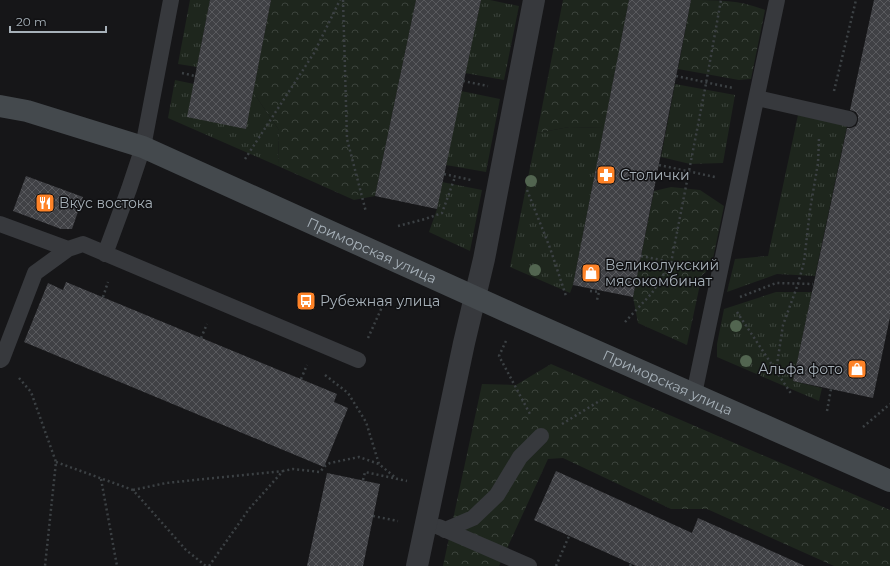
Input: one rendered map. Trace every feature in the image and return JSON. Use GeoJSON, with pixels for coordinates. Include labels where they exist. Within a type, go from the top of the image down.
{"type":"FeatureCollection","features":[{"type":"Feature","properties":{"kind":"main road","name":"Приморская улица"},"geometry":{"type":"LineString","coordinates":[[0,106],[27,111],[143,147],[475,298],[890,481]]}},
{"type":"Feature","properties":{"kind":"street"},"geometry":{"type":"LineString","coordinates":[[417,566],[436,525],[475,298],[484,259],[534,0]]}},
{"type":"Feature","properties":{"kind":"lane"},"geometry":{"type":"LineString","coordinates":[[105,254],[143,147],[171,0]]}},
{"type":"Feature","properties":{"kind":"lane"},"geometry":{"type":"LineString","coordinates":[[694,394],[777,0]]}},
{"type":"Feature","properties":{"kind":"lane"},"geometry":{"type":"LineString","coordinates":[[757,98],[849,119]]}},
{"type":"Feature","properties":{"kind":"lane"},"geometry":{"type":"LineString","coordinates":[[0,224],[68,249]]}},
{"type":"Feature","properties":{"kind":"lane"},"geometry":{"type":"LineString","coordinates":[[1,360],[35,273],[68,249],[83,244],[358,360]]}},
{"type":"Feature","properties":{"kind":"lane"},"geometry":{"type":"LineString","coordinates":[[436,525],[473,518],[497,495],[520,457],[541,436]]}},
{"type":"Feature","properties":{"kind":"lane"},"geometry":{"type":"LineString","coordinates":[[436,525],[529,566]]}},
{"type":"Feature","properties":{"kind":"path"},"geometry":{"type":"LineString","coordinates":[[245,159],[314,53],[342,0]]}},
{"type":"Feature","properties":{"kind":"path"},"geometry":{"type":"LineString","coordinates":[[342,0],[348,139],[366,212]]}},
{"type":"Feature","properties":{"kind":"path"},"geometry":{"type":"LineString","coordinates":[[625,322],[652,293],[671,263],[721,0]]}},
{"type":"Feature","properties":{"kind":"path"},"geometry":{"type":"LineString","coordinates":[[776,371],[783,325],[798,284],[804,262],[824,113],[856,0]]}},
{"type":"Feature","properties":{"kind":"path"},"geometry":{"type":"LineString","coordinates":[[676,76],[722,86]]}},
{"type":"Feature","properties":{"kind":"path"},"geometry":{"type":"LineString","coordinates":[[659,165],[705,175]]}},
{"type":"Feature","properties":{"kind":"path"},"geometry":{"type":"LineString","coordinates":[[398,226],[442,213],[455,177]]}},
{"type":"Feature","properties":{"kind":"path"},"geometry":{"type":"LineString","coordinates":[[524,184],[550,248],[566,296]]}},
{"type":"Feature","properties":{"kind":"path"},"geometry":{"type":"LineString","coordinates":[[641,256],[688,266]]}},
{"type":"Feature","properties":{"kind":"path"},"geometry":{"type":"LineString","coordinates":[[713,307],[776,283],[813,284]]}},
{"type":"Feature","properties":{"kind":"path"},"geometry":{"type":"LineString","coordinates":[[590,291],[598,292],[597,300]]}},
{"type":"Feature","properties":{"kind":"path"},"geometry":{"type":"LineString","coordinates":[[729,301],[792,395]]}},
{"type":"Feature","properties":{"kind":"path"},"geometry":{"type":"LineString","coordinates":[[358,360],[382,307]]}},
{"type":"Feature","properties":{"kind":"path"},"geometry":{"type":"LineString","coordinates":[[507,338],[500,356],[541,436],[601,400]]}},
{"type":"Feature","properties":{"kind":"path"},"geometry":{"type":"LineString","coordinates":[[1,360],[31,392],[56,462],[45,566]]}},
{"type":"Feature","properties":{"kind":"path"},"geometry":{"type":"LineString","coordinates":[[322,370],[326,376],[348,393],[366,422],[379,464]]}},
{"type":"Feature","properties":{"kind":"path"},"geometry":{"type":"LineString","coordinates":[[827,411],[831,389]]}},
{"type":"Feature","properties":{"kind":"path"},"geometry":{"type":"LineString","coordinates":[[863,427],[890,404]]}},
{"type":"Feature","properties":{"kind":"path"},"geometry":{"type":"LineString","coordinates":[[133,490],[166,483],[293,469],[320,472],[330,463],[359,457],[379,464],[397,479]]}},
{"type":"Feature","properties":{"kind":"path"},"geometry":{"type":"LineString","coordinates":[[56,462],[133,490],[186,550],[206,566]]}},
{"type":"Feature","properties":{"kind":"path"},"geometry":{"type":"LineString","coordinates":[[209,566],[249,509],[283,471]]}},
{"type":"Feature","properties":{"kind":"path"},"geometry":{"type":"LineString","coordinates":[[363,480],[365,472],[411,482]]}},
{"type":"Feature","properties":{"kind":"path"},"geometry":{"type":"LineString","coordinates":[[101,478],[116,566]]}},
{"type":"Feature","properties":{"kind":"path"},"geometry":{"type":"LineString","coordinates":[[373,516],[403,522]]}},
{"type":"Feature","properties":{"kind":"path"},"geometry":{"type":"LineString","coordinates":[[556,566],[570,536]]}},
{"type":"Feature","properties":{"kind":"green space"},"geometry":{"type":"Polygon","coordinates":[[[190,0],[210,0],[197,67],[178,64],[190,0]]]}},
{"type":"Feature","properties":{"kind":"green space"},"geometry":{"type":"Polygon","coordinates":[[[271,0],[416,0],[375,196],[354,200],[278,166],[279,130],[253,92],[271,0]]]}},
{"type":"Feature","properties":{"kind":"green space"},"geometry":{"type":"Polygon","coordinates":[[[481,0],[490,0],[519,6],[504,80],[465,73],[481,0]]]}},
{"type":"Feature","properties":{"kind":"green space"},"geometry":{"type":"Polygon","coordinates":[[[563,0],[629,0],[604,128],[569,127],[537,133],[563,0]]]}},
{"type":"Feature","properties":{"kind":"green space"},"geometry":{"type":"Polygon","coordinates":[[[691,0],[738,2],[765,10],[751,79],[739,80],[678,69],[691,0]]]}},
{"type":"Feature","properties":{"kind":"green space"},"geometry":{"type":"Polygon","coordinates":[[[175,80],[253,92],[279,130],[278,166],[168,118],[175,80]]]}},
{"type":"Feature","properties":{"kind":"green space"},"geometry":{"type":"Polygon","coordinates":[[[675,84],[735,95],[723,163],[690,164],[661,157],[675,84]]]}},
{"type":"Feature","properties":{"kind":"green space"},"geometry":{"type":"Polygon","coordinates":[[[461,91],[500,99],[486,172],[446,165],[461,91]]]}},
{"type":"Feature","properties":{"kind":"green space"},"geometry":{"type":"Polygon","coordinates":[[[798,115],[847,126],[815,276],[777,274],[727,292],[735,259],[768,256],[798,115]]]}},
{"type":"Feature","properties":{"kind":"green space"},"geometry":{"type":"Polygon","coordinates":[[[569,127],[604,128],[573,285],[570,293],[510,267],[537,133],[569,127]]]}},
{"type":"Feature","properties":{"kind":"green space"},"geometry":{"type":"Polygon","coordinates":[[[442,182],[482,190],[470,251],[429,232],[437,209],[442,182]]]}},
{"type":"Feature","properties":{"kind":"green space"},"geometry":{"type":"Polygon","coordinates":[[[671,187],[700,190],[724,206],[711,268],[702,275],[687,345],[638,323],[633,297],[654,191],[671,187]]]}},
{"type":"Feature","properties":{"kind":"green space"},"geometry":{"type":"Polygon","coordinates":[[[776,292],[812,292],[793,381],[822,388],[819,401],[717,357],[717,344],[724,309],[776,292]]]}},
{"type":"Feature","properties":{"kind":"green space"},"geometry":{"type":"Polygon","coordinates":[[[551,364],[890,510],[890,566],[834,566],[707,509],[671,509],[563,458],[548,459],[499,566],[443,566],[482,384],[516,385],[551,364]]]}},
{"type":"Feature","properties":{"kind":"building"},"geometry":{"type":"Polygon","coordinates":[[[210,0],[271,0],[246,129],[187,117],[210,0]]]}},
{"type":"Feature","properties":{"kind":"building"},"geometry":{"type":"Polygon","coordinates":[[[416,0],[481,0],[437,209],[375,196],[416,0]]]}},
{"type":"Feature","properties":{"kind":"building"},"geometry":{"type":"Polygon","coordinates":[[[629,0],[691,0],[633,297],[573,285],[629,0]]]}},
{"type":"Feature","properties":{"kind":"building"},"geometry":{"type":"Polygon","coordinates":[[[874,0],[890,0],[890,317],[873,398],[793,381],[847,128],[856,126],[858,121],[856,112],[850,110],[874,0]]]}},
{"type":"Feature","properties":{"kind":"building"},"geometry":{"type":"Polygon","coordinates":[[[26,176],[83,197],[72,229],[61,229],[13,211],[26,176]]]}},
{"type":"Feature","properties":{"kind":"building"},"geometry":{"type":"Polygon","coordinates":[[[66,282],[337,394],[334,402],[348,408],[324,467],[24,342],[48,283],[63,290],[66,282]]]}},
{"type":"Feature","properties":{"kind":"building"},"geometry":{"type":"Polygon","coordinates":[[[556,471],[692,533],[698,518],[805,566],[636,566],[534,520],[556,471]]]}},
{"type":"Feature","properties":{"kind":"building"},"geometry":{"type":"Polygon","coordinates":[[[327,473],[380,484],[363,566],[307,566],[327,473]]]}},
{"type":"Feature","properties":{"kind":"place","name":"Столички"},"geometry":{"type":"Point","coordinates":[606,175]}},
{"type":"Feature","properties":{"kind":"place","name":"Вкус востока"},"geometry":{"type":"Point","coordinates":[45,203]}},
{"type":"Feature","properties":{"kind":"place","name":"Великолукский мясокомбинат"},"geometry":{"type":"Point","coordinates":[591,273]}},
{"type":"Feature","properties":{"kind":"place","name":"Рубежная улица"},"geometry":{"type":"Point","coordinates":[306,301]}},
{"type":"Feature","properties":{"kind":"place","name":"Альфа фото"},"geometry":{"type":"Point","coordinates":[857,369]}}]}
